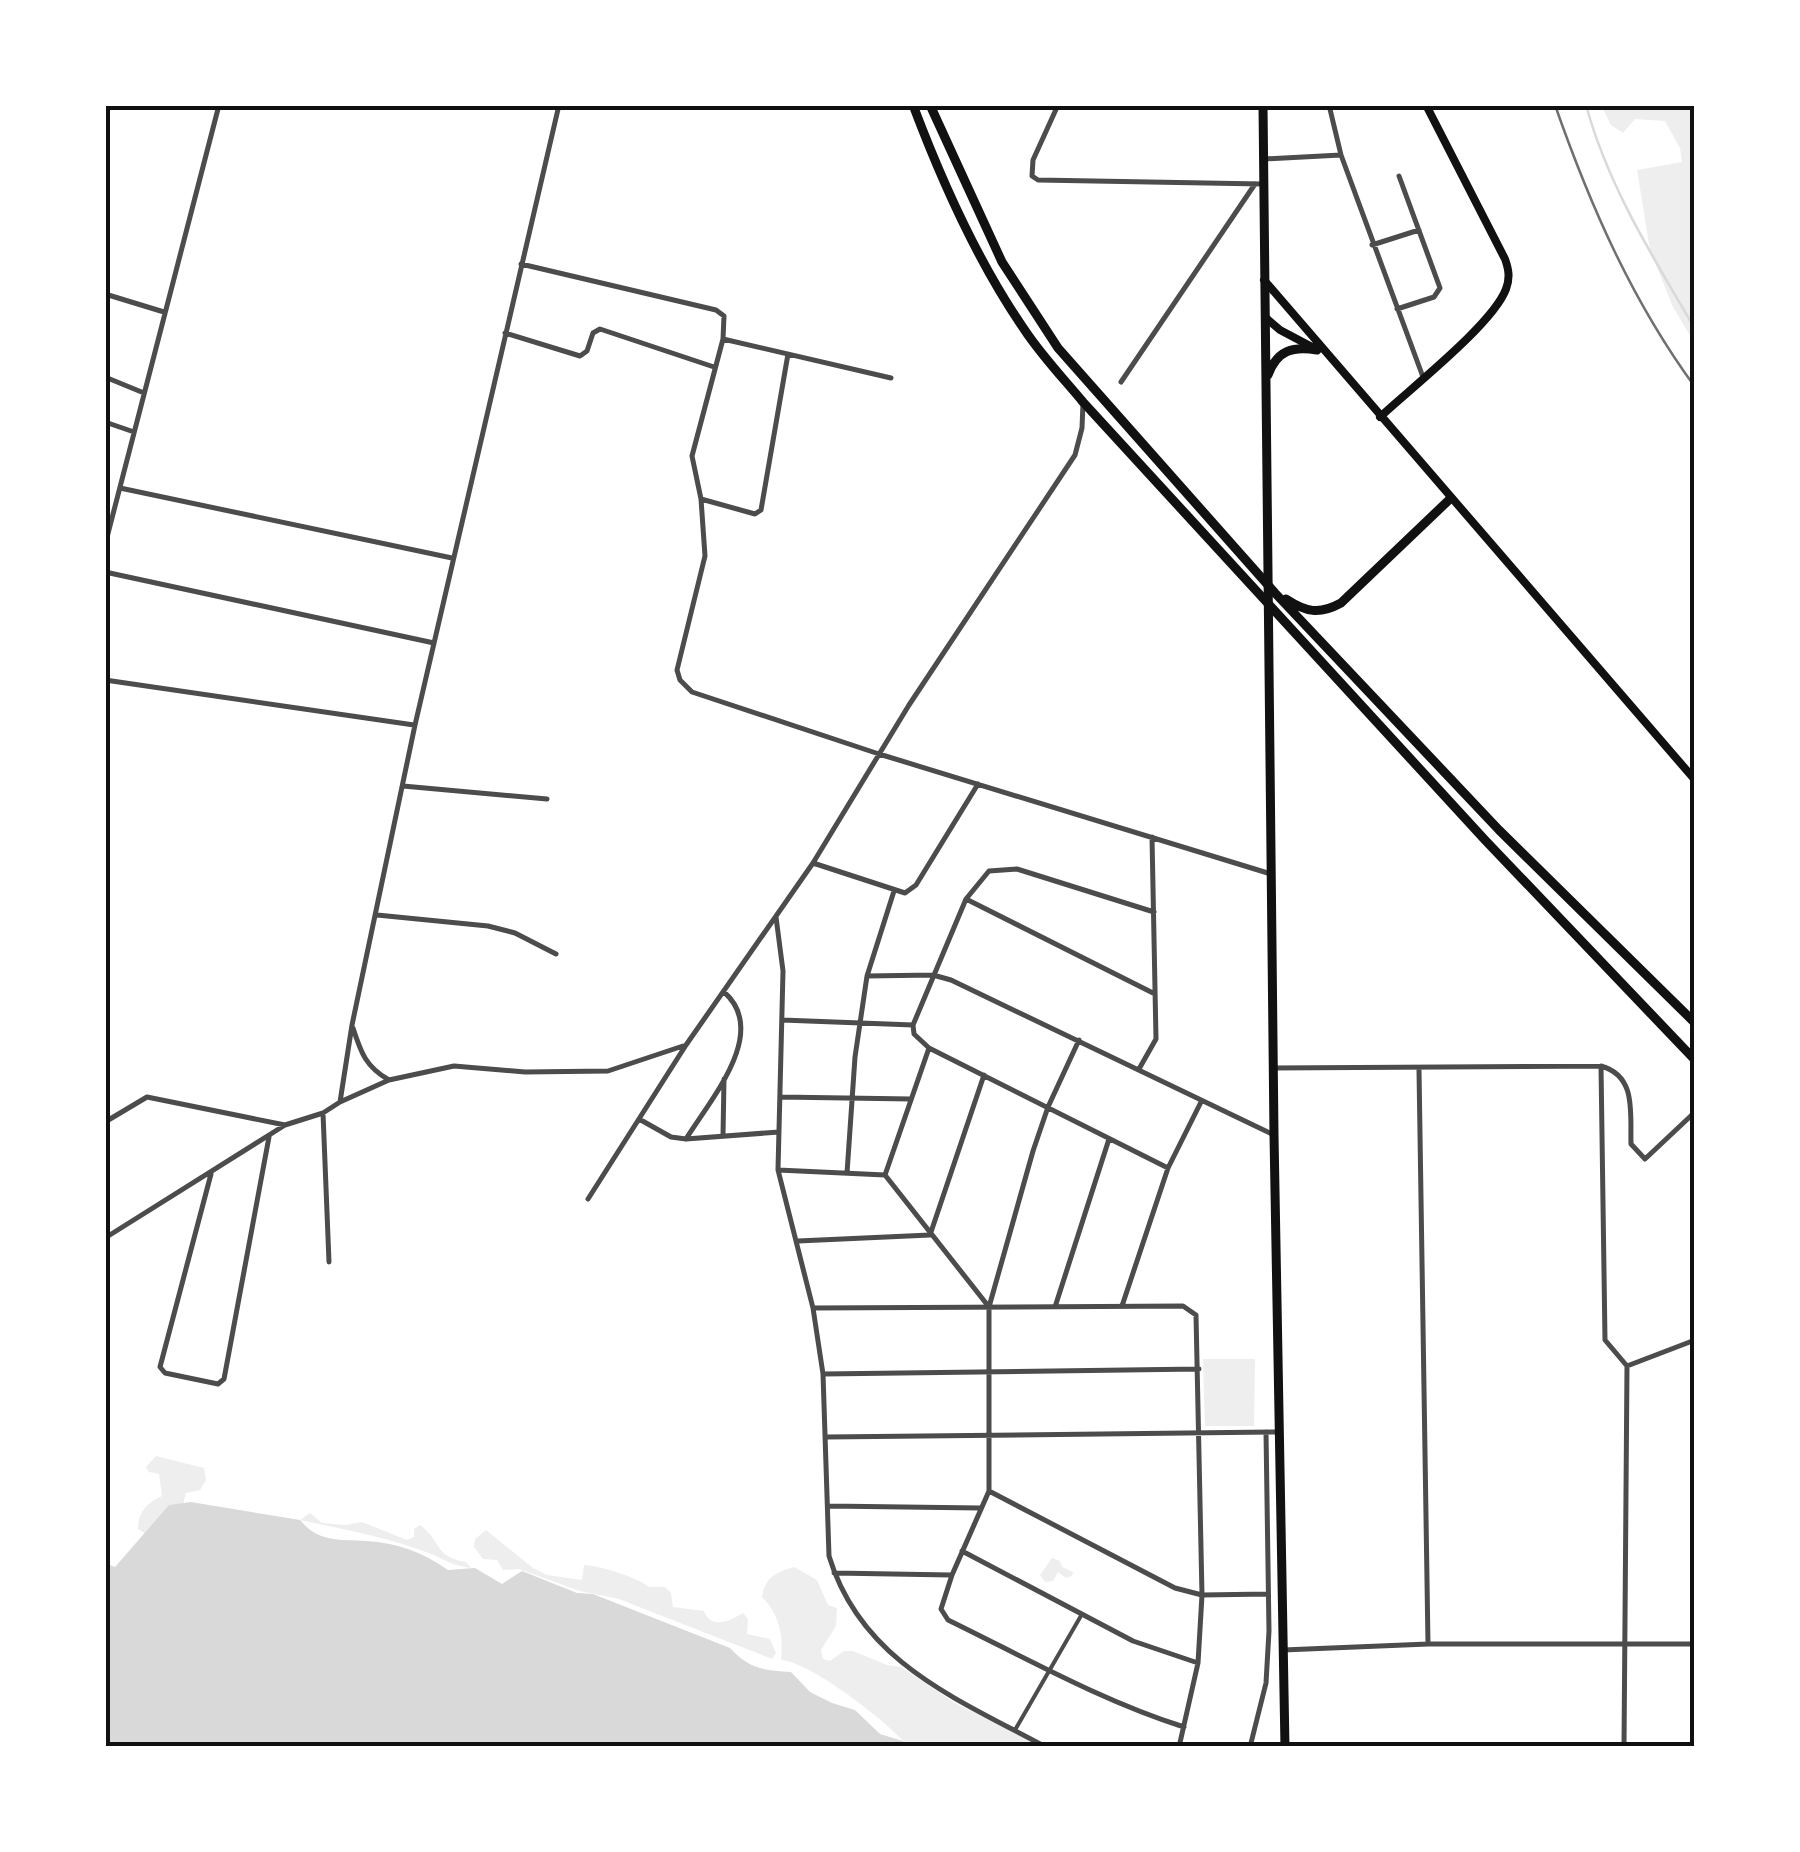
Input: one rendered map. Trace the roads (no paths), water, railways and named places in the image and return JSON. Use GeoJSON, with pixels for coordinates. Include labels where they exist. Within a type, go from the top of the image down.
{"type":"FeatureCollection","features":[{"type":"Feature","properties":{"kind":"main road"},"geometry":{"type":"LineString","coordinates":[[913,105],[934,162],[975,246],[1024,329],[1083,402],[1472,826],[1695,1060]]}},
{"type":"Feature","properties":{"kind":"main road"},"geometry":{"type":"LineString","coordinates":[[930,105],[1002,262],[1058,348],[1275,593],[1499,830],[1695,1023]]}},
{"type":"Feature","properties":{"kind":"main road"},"geometry":{"type":"LineString","coordinates":[[1263,105],[1264,158],[1259,184],[1267,378],[1273,1068],[1285,1747]]}},
{"type":"Feature","properties":{"kind":"main road"},"geometry":{"type":"LineString","coordinates":[[1380,416],[1489,317],[1507,288],[1510,274],[1506,259],[1426,105]]}},
{"type":"Feature","properties":{"kind":"main road"},"geometry":{"type":"LineString","coordinates":[[1264,280],[1695,780]]}},
{"type":"Feature","properties":{"kind":"main road"},"geometry":{"type":"LineString","coordinates":[[1266,318],[1280,330],[1331,357]]}},
{"type":"Feature","properties":{"kind":"main road"},"geometry":{"type":"LineString","coordinates":[[1267,378],[1286,351],[1317,350]]}},
{"type":"Feature","properties":{"kind":"main road"},"geometry":{"type":"LineString","coordinates":[[1275,593],[1302,609],[1327,610],[1340,603],[1451,498]]}},
{"type":"Feature","properties":{"kind":"street"},"geometry":{"type":"LineString","coordinates":[[105,545],[219,105]]}},
{"type":"Feature","properties":{"kind":"street"},"geometry":{"type":"LineString","coordinates":[[340,1102],[352,1025],[415,725],[560,105]]}},
{"type":"Feature","properties":{"kind":"street"},"geometry":{"type":"LineString","coordinates":[[1058,105],[1033,160],[1032,176],[1038,180],[1259,184]]}},
{"type":"Feature","properties":{"kind":"street"},"geometry":{"type":"LineString","coordinates":[[1329,105],[1340,155],[1422,376]]}},
{"type":"Feature","properties":{"kind":"street"},"geometry":{"type":"LineString","coordinates":[[1264,158],[1340,155]]}},
{"type":"Feature","properties":{"kind":"street"},"geometry":{"type":"LineString","coordinates":[[1397,310],[1434,297],[1440,288],[1400,176]]}},
{"type":"Feature","properties":{"kind":"street"},"geometry":{"type":"LineString","coordinates":[[1121,382],[1259,184]]}},
{"type":"Feature","properties":{"kind":"street"},"geometry":{"type":"LineString","coordinates":[[1372,245],[1419,230]]}},
{"type":"Feature","properties":{"kind":"street"},"geometry":{"type":"LineString","coordinates":[[521,264],[716,310],[724,316],[723,339],[692,456],[701,499],[705,556],[676,670],[692,692],[1272,874]]}},
{"type":"Feature","properties":{"kind":"street"},"geometry":{"type":"LineString","coordinates":[[105,294],[165,313]]}},
{"type":"Feature","properties":{"kind":"street"},"geometry":{"type":"LineString","coordinates":[[505,333],[580,356],[587,352],[593,333],[600,329],[714,367]]}},
{"type":"Feature","properties":{"kind":"street"},"geometry":{"type":"LineString","coordinates":[[723,339],[891,378]]}},
{"type":"Feature","properties":{"kind":"street"},"geometry":{"type":"LineString","coordinates":[[701,499],[754,514],[761,510],[788,354]]}},
{"type":"Feature","properties":{"kind":"street"},"geometry":{"type":"LineString","coordinates":[[105,377],[144,394]]}},
{"type":"Feature","properties":{"kind":"street"},"geometry":{"type":"LineString","coordinates":[[588,1199],[686,1045],[812,863],[1001,562],[1075,455],[1083,402]]}},
{"type":"Feature","properties":{"kind":"street"},"geometry":{"type":"LineString","coordinates":[[105,422],[134,432]]}},
{"type":"Feature","properties":{"kind":"street"},"geometry":{"type":"LineString","coordinates":[[120,488],[452,558]]}},
{"type":"Feature","properties":{"kind":"street"},"geometry":{"type":"LineString","coordinates":[[105,572],[434,643]]}},
{"type":"Feature","properties":{"kind":"street"},"geometry":{"type":"LineString","coordinates":[[105,680],[415,725]]}},
{"type":"Feature","properties":{"kind":"street"},"geometry":{"type":"LineString","coordinates":[[812,863],[905,892],[916,885],[978,784]]}},
{"type":"Feature","properties":{"kind":"street"},"geometry":{"type":"LineString","coordinates":[[403,786],[547,798]]}},
{"type":"Feature","properties":{"kind":"street"},"geometry":{"type":"LineString","coordinates":[[1139,1069],[1156,1039],[1152,837]]}},
{"type":"Feature","properties":{"kind":"street"},"geometry":{"type":"LineString","coordinates":[[1154,912],[1017,870],[989,871],[966,899],[913,1025],[914,1034],[929,1048],[1168,1168]]}},
{"type":"Feature","properties":{"kind":"street"},"geometry":{"type":"LineString","coordinates":[[848,1173],[866,976],[894,891]]}},
{"type":"Feature","properties":{"kind":"street"},"geometry":{"type":"LineString","coordinates":[[966,899],[1155,994]]}},
{"type":"Feature","properties":{"kind":"street"},"geometry":{"type":"LineString","coordinates":[[377,914],[488,926],[516,933],[556,954]]}},
{"type":"Feature","properties":{"kind":"street"},"geometry":{"type":"LineString","coordinates":[[776,917],[783,971],[778,1170],[814,1308],[823,1374],[829,1556],[834,1573],[842,1595],[902,1664],[955,1701],[1046,1747]]}},
{"type":"Feature","properties":{"kind":"street"},"geometry":{"type":"LineString","coordinates":[[866,976],[933,975],[951,980],[1274,1135]]}},
{"type":"Feature","properties":{"kind":"street"},"geometry":{"type":"LineString","coordinates":[[686,1140],[739,1050],[744,1032],[736,1003],[724,992]]}},
{"type":"Feature","properties":{"kind":"street"},"geometry":{"type":"LineString","coordinates":[[782,1020],[913,1025]]}},
{"type":"Feature","properties":{"kind":"street"},"geometry":{"type":"LineString","coordinates":[[352,1025],[362,1057],[373,1072],[389,1080]]}},
{"type":"Feature","properties":{"kind":"street"},"geometry":{"type":"LineString","coordinates":[[1079,1040],[1048,1107],[989,1307],[988,1491],[952,1574],[942,1612],[948,1620],[1133,1710],[1184,1727]]}},
{"type":"Feature","properties":{"kind":"street"},"geometry":{"type":"LineString","coordinates":[[105,1238],[286,1126],[323,1114],[389,1080],[454,1066],[526,1072],[608,1071],[686,1045]]}},
{"type":"Feature","properties":{"kind":"street"},"geometry":{"type":"LineString","coordinates":[[885,1175],[929,1048]]}},
{"type":"Feature","properties":{"kind":"street"},"geometry":{"type":"LineString","coordinates":[[1273,1068],[1601,1066],[1616,1070],[1624,1078],[1629,1090],[1631,1144],[1645,1159],[1695,1112]]}},
{"type":"Feature","properties":{"kind":"street"},"geometry":{"type":"LineString","coordinates":[[1601,1066],[1606,1340],[1626,1366],[1624,1747]]}},
{"type":"Feature","properties":{"kind":"street"},"geometry":{"type":"LineString","coordinates":[[1419,1070],[1428,1644]]}},
{"type":"Feature","properties":{"kind":"street"},"geometry":{"type":"LineString","coordinates":[[930,1235],[984,1075]]}},
{"type":"Feature","properties":{"kind":"street"},"geometry":{"type":"LineString","coordinates":[[723,1136],[724,1076]]}},
{"type":"Feature","properties":{"kind":"street"},"geometry":{"type":"LineString","coordinates":[[780,1096],[911,1099]]}},
{"type":"Feature","properties":{"kind":"street"},"geometry":{"type":"LineString","coordinates":[[105,1122],[147,1097],[286,1126]]}},
{"type":"Feature","properties":{"kind":"street"},"geometry":{"type":"LineString","coordinates":[[1122,1306],[1168,1168],[1201,1102]]}},
{"type":"Feature","properties":{"kind":"street"},"geometry":{"type":"LineString","coordinates":[[323,1114],[329,1262]]}},
{"type":"Feature","properties":{"kind":"street"},"geometry":{"type":"LineString","coordinates":[[638,1119],[671,1137],[686,1140],[779,1132]]}},
{"type":"Feature","properties":{"kind":"street"},"geometry":{"type":"LineString","coordinates":[[211,1172],[161,1370],[218,1384],[224,1379],[270,1137]]}},
{"type":"Feature","properties":{"kind":"street"},"geometry":{"type":"LineString","coordinates":[[1055,1307],[1109,1138]]}},
{"type":"Feature","properties":{"kind":"street"},"geometry":{"type":"LineString","coordinates":[[778,1170],[885,1175]]}},
{"type":"Feature","properties":{"kind":"street"},"geometry":{"type":"LineString","coordinates":[[885,1175],[989,1307]]}},
{"type":"Feature","properties":{"kind":"street"},"geometry":{"type":"LineString","coordinates":[[798,1241],[930,1235]]}},
{"type":"Feature","properties":{"kind":"street"},"geometry":{"type":"LineString","coordinates":[[814,1308],[1122,1306],[1190,1308],[1196,1315],[1202,1596],[1198,1663],[1179,1747]]}},
{"type":"Feature","properties":{"kind":"street"},"geometry":{"type":"LineString","coordinates":[[1626,1366],[1695,1340]]}},
{"type":"Feature","properties":{"kind":"street"},"geometry":{"type":"LineString","coordinates":[[823,1374],[1199,1369]]}},
{"type":"Feature","properties":{"kind":"street"},"geometry":{"type":"LineString","coordinates":[[1250,1747],[1266,1683],[1266,1432]]}},
{"type":"Feature","properties":{"kind":"street"},"geometry":{"type":"LineString","coordinates":[[827,1437],[1280,1432]]}},
{"type":"Feature","properties":{"kind":"street"},"geometry":{"type":"LineString","coordinates":[[988,1491],[1175,1588],[1202,1596],[1268,1594]]}},
{"type":"Feature","properties":{"kind":"street"},"geometry":{"type":"LineString","coordinates":[[828,1506],[981,1508]]}},
{"type":"Feature","properties":{"kind":"street"},"geometry":{"type":"LineString","coordinates":[[962,1551],[1132,1641],[1198,1663]]}},
{"type":"Feature","properties":{"kind":"street"},"geometry":{"type":"LineString","coordinates":[[834,1573],[952,1574]]}},
{"type":"Feature","properties":{"kind":"street"},"geometry":{"type":"LineString","coordinates":[[1016,1730],[1082,1614]]}},
{"type":"Feature","properties":{"kind":"street"},"geometry":{"type":"LineString","coordinates":[[1283,1650],[1428,1644],[1695,1644]]}},
{"type":"Feature","properties":{"kind":"waterway"},"geometry":{"type":"LineString","coordinates":[[1586,105],[1619,192],[1695,329]]}},
{"type":"Feature","properties":{"kind":"tram line"},"geometry":{"type":"LineString","coordinates":[[1555,105],[1614,251],[1651,321],[1695,387]]}}]}
